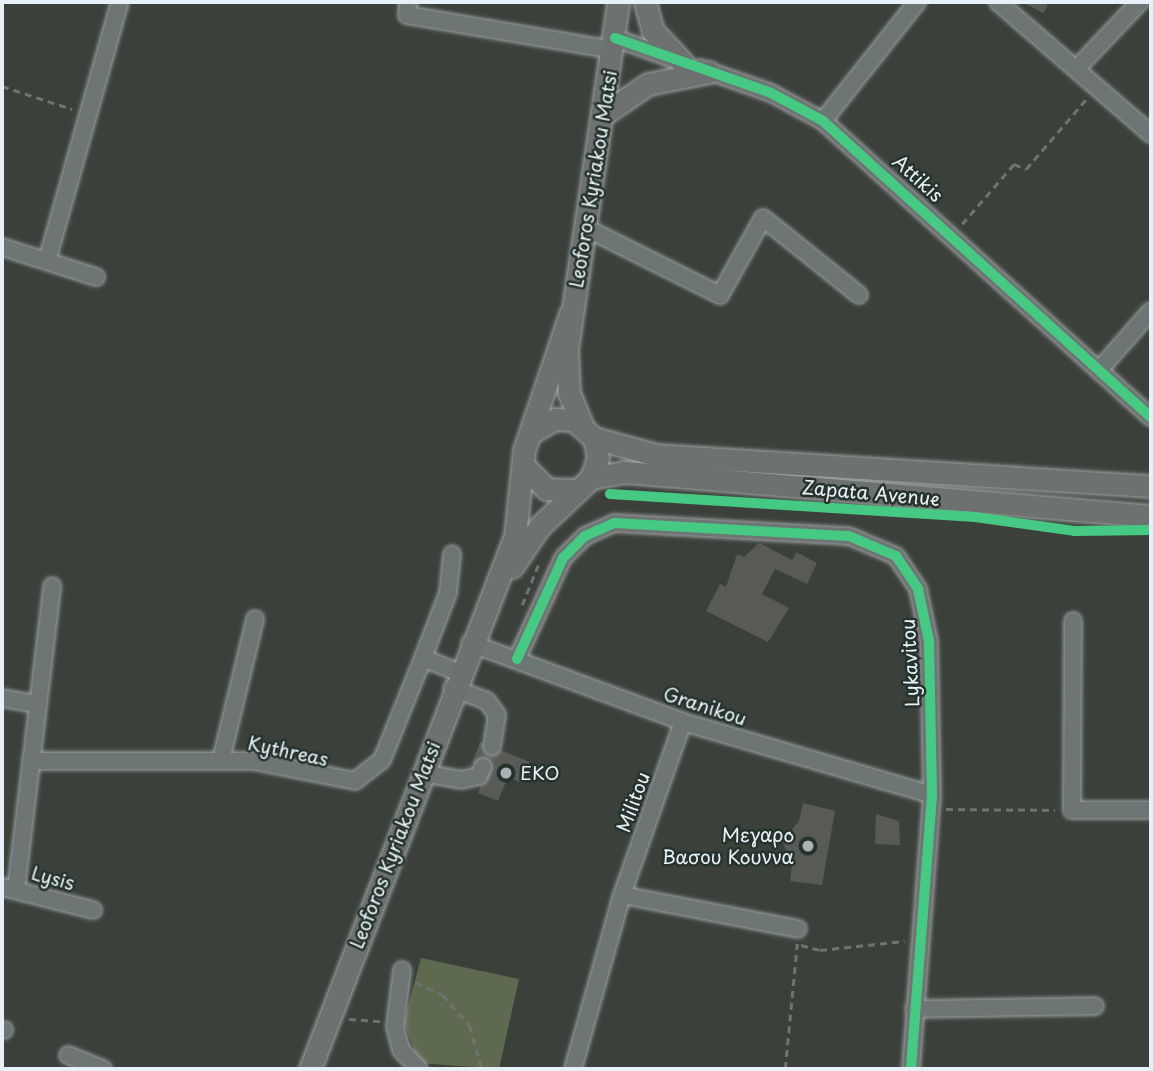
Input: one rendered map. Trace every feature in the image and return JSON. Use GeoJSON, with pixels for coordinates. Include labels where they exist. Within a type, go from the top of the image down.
{"type":"FeatureCollection","features":[{"type":"Feature","properties":{"kind":"main road","name":"Leoforos Kyriakou Matsi"},"geometry":{"type":"LineString","coordinates":[[310,1069],[455,680],[515,536],[531,433],[570,314],[604,114],[618,2]]}},
{"type":"Feature","properties":{"kind":"main road"},"geometry":{"type":"LineString","coordinates":[[645,2],[661,44],[683,63]]}},
{"type":"Feature","properties":{"kind":"main road"},"geometry":{"type":"LineString","coordinates":[[604,114],[648,84],[709,72]]}},
{"type":"Feature","properties":{"kind":"main road","name":"Leoforos Kyriakou Matsi"},"geometry":{"type":"LineString","coordinates":[[481,620],[540,526],[583,484],[598,458],[568,383],[570,314]]}},
{"type":"Feature","properties":{"kind":"main road"},"geometry":{"type":"LineString","coordinates":[[531,433],[555,419],[588,431]]}},
{"type":"Feature","properties":{"kind":"main road","name":"Zapata Avenue"},"geometry":{"type":"LineString","coordinates":[[588,431],[656,455],[1151,486]]}},
{"type":"Feature","properties":{"kind":"main road"},"geometry":{"type":"LineString","coordinates":[[527,469],[546,489],[583,484]]}},
{"type":"Feature","properties":{"kind":"main road","name":"Zapata Avenue"},"geometry":{"type":"LineString","coordinates":[[583,484],[625,472],[1151,516]]}},
{"type":"Feature","properties":{"kind":"street"},"geometry":{"type":"LineString","coordinates":[[47,261],[120,2]]}},
{"type":"Feature","properties":{"kind":"street"},"geometry":{"type":"LineString","coordinates":[[823,121],[917,2]]}},
{"type":"Feature","properties":{"kind":"street"},"geometry":{"type":"LineString","coordinates":[[998,2],[1078,67],[1151,134]]}},
{"type":"Feature","properties":{"kind":"street"},"geometry":{"type":"LineString","coordinates":[[1078,67],[1140,2]]}},
{"type":"Feature","properties":{"kind":"street","name":"Attikis"},"geometry":{"type":"LineString","coordinates":[[408,8],[614,44],[709,72],[823,121],[953,234],[1151,417]]}},
{"type":"Feature","properties":{"kind":"street"},"geometry":{"type":"LineString","coordinates":[[586,228],[720,295],[763,218],[859,295]]}},
{"type":"Feature","properties":{"kind":"street"},"geometry":{"type":"LineString","coordinates":[[2,247],[96,276]]}},
{"type":"Feature","properties":{"kind":"street"},"geometry":{"type":"LineString","coordinates":[[1100,369],[1151,311]]}},
{"type":"Feature","properties":{"kind":"street","name":"Lykavitou"},"geometry":{"type":"LineString","coordinates":[[517,659],[563,558],[585,536],[614,523],[636,520],[872,542],[902,563],[926,613],[931,802],[911,1069]]}},
{"type":"Feature","properties":{"kind":"street","name":"Kythreas"},"geometry":{"type":"LineString","coordinates":[[31,761],[254,761],[332,782],[366,777],[387,750],[423,658],[448,593],[452,554]]}},
{"type":"Feature","properties":{"kind":"street"},"geometry":{"type":"LineString","coordinates":[[9,888],[31,761],[35,704],[52,586]]}},
{"type":"Feature","properties":{"kind":"street"},"geometry":{"type":"LineString","coordinates":[[221,760],[255,619]]}},
{"type":"Feature","properties":{"kind":"street"},"geometry":{"type":"LineString","coordinates":[[1073,621],[1072,810],[1151,810]]}},
{"type":"Feature","properties":{"kind":"street","name":"Granikou"},"geometry":{"type":"LineString","coordinates":[[470,643],[683,722],[931,802]]}},
{"type":"Feature","properties":{"kind":"street"},"geometry":{"type":"LineString","coordinates":[[423,658],[487,701],[497,715],[492,747]]}},
{"type":"Feature","properties":{"kind":"street"},"geometry":{"type":"LineString","coordinates":[[2,698],[35,704]]}},
{"type":"Feature","properties":{"kind":"street","name":"Militou"},"geometry":{"type":"LineString","coordinates":[[573,1069],[622,895],[683,722]]}},
{"type":"Feature","properties":{"kind":"street"},"geometry":{"type":"LineString","coordinates":[[422,773],[461,780],[479,776],[483,767]]}},
{"type":"Feature","properties":{"kind":"street","name":"Lysis"},"geometry":{"type":"LineString","coordinates":[[9,888],[93,910]]}},
{"type":"Feature","properties":{"kind":"street"},"geometry":{"type":"LineString","coordinates":[[622,895],[798,936]]}},
{"type":"Feature","properties":{"kind":"street"},"geometry":{"type":"LineString","coordinates":[[401,972],[395,1023],[401,1050],[419,1069]]}},
{"type":"Feature","properties":{"kind":"street"},"geometry":{"type":"LineString","coordinates":[[914,1009],[1095,1006]]}},
{"type":"Feature","properties":{"kind":"street"},"geometry":{"type":"LineString","coordinates":[[68,1055],[103,1069]]}},
{"type":"Feature","properties":{"kind":"path"},"geometry":{"type":"LineString","coordinates":[[953,234],[1014,164],[1027,169],[1098,85]]}},
{"type":"Feature","properties":{"kind":"path"},"geometry":{"type":"LineString","coordinates":[[2,86],[87,114]]}},
{"type":"Feature","properties":{"kind":"path"},"geometry":{"type":"LineString","coordinates":[[931,802],[1072,810]]}},
{"type":"Feature","properties":{"kind":"path"},"geometry":{"type":"LineString","coordinates":[[785,1069],[798,936],[820,950],[919,939]]}},
{"type":"Feature","properties":{"kind":"path"},"geometry":{"type":"LineString","coordinates":[[401,972],[443,995],[470,1026],[482,1069]]}},
{"type":"Feature","properties":{"kind":"path"},"geometry":{"type":"LineString","coordinates":[[329,1017],[395,1023]]}},
{"type":"Feature","properties":{"kind":"green space"},"geometry":{"type":"Polygon","coordinates":[[[421,958],[519,979],[499,1069],[419,1063],[404,1022],[421,958]]]}},
{"type":"Feature","properties":{"kind":"building"},"geometry":{"type":"Polygon","coordinates":[[[1022,2],[1043,2],[1048,6],[1043,13],[1022,2]]]}},
{"type":"Feature","properties":{"kind":"building"},"geometry":{"type":"Polygon","coordinates":[[[759,543],[792,560],[796,552],[817,563],[807,584],[775,569],[762,594],[789,608],[768,642],[706,611],[720,584],[726,587],[737,554],[744,557],[759,543]]]}},
{"type":"Feature","properties":{"kind":"building","name":"EKO"},"geometry":{"type":"Polygon","coordinates":[[[480,742],[530,762],[522,783],[508,777],[498,801],[478,793],[487,769],[472,763],[480,742]]]}},
{"type":"Feature","properties":{"kind":"building","name":"Μεγαρο Βασου Κουννα"},"geometry":{"type":"Polygon","coordinates":[[[803,803],[835,811],[822,885],[790,881],[792,864],[782,841],[799,821],[803,803]]]}},
{"type":"Feature","properties":{"kind":"building"},"geometry":{"type":"Polygon","coordinates":[[[876,814],[899,821],[900,845],[875,844],[876,814]]]}},
{"type":"Feature","properties":{"kind":"cycle path"},"geometry":{"type":"LineString","coordinates":[[615,38],[771,93],[823,121],[1151,417]]}},
{"type":"Feature","properties":{"kind":"cycle path"},"geometry":{"type":"LineString","coordinates":[[610,494],[975,517],[1074,531],[1151,530]]}},
{"type":"Feature","properties":{"kind":"cycle path"},"geometry":{"type":"LineString","coordinates":[[517,659],[563,558],[585,536],[614,523],[849,536],[896,556],[918,589],[929,641],[932,795],[911,1069]]}},
{"type":"Feature","properties":{"kind":"place","name":"EKO"},"geometry":{"type":"Point","coordinates":[506,773]}},
{"type":"Feature","properties":{"kind":"place","name":"Μεγαρο Βασου Κουννα"},"geometry":{"type":"Point","coordinates":[808,846]}}]}
